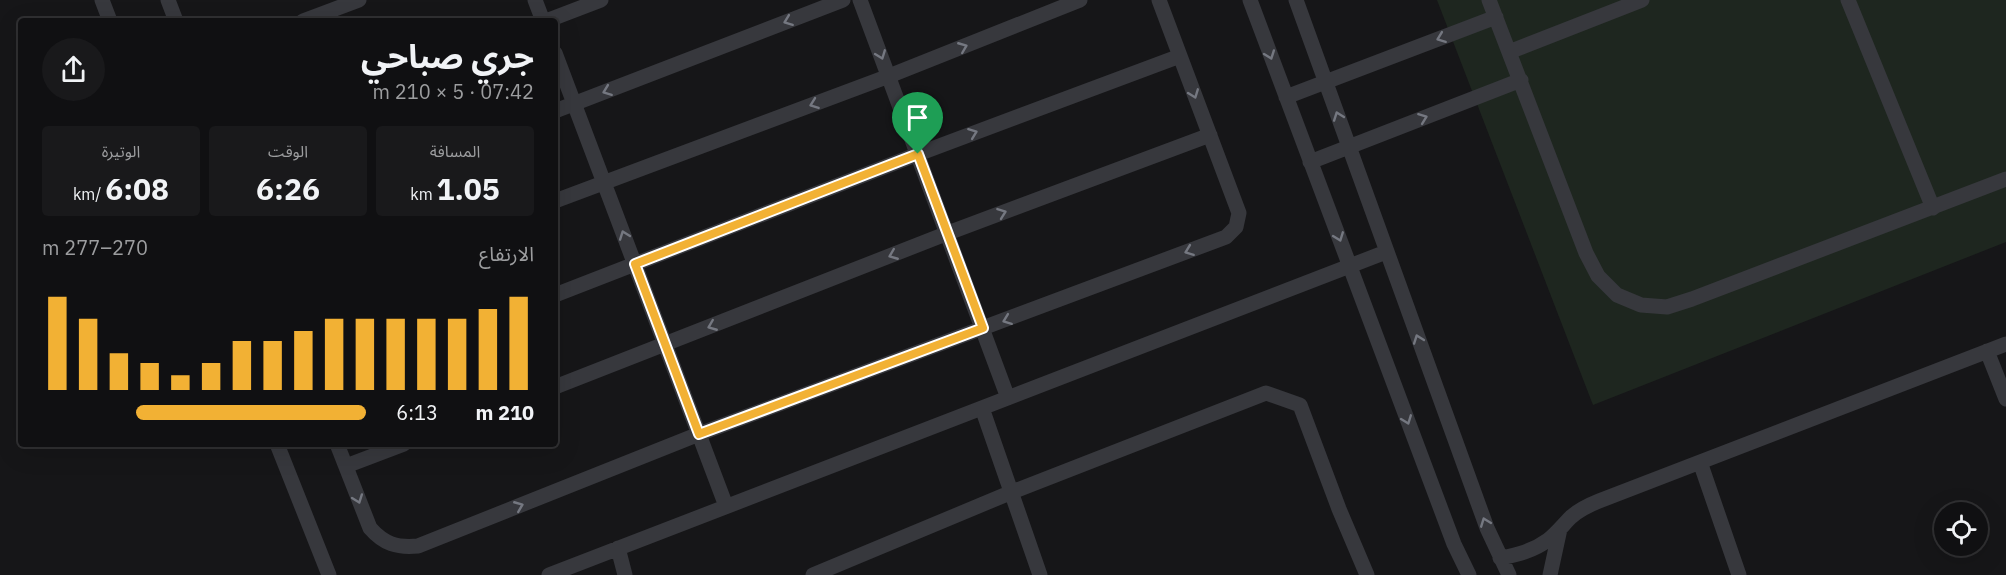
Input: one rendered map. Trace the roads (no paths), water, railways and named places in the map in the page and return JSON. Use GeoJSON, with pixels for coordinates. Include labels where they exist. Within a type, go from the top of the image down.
{"type":"FeatureCollection","features":[{"type":"Feature","properties":{"kind":"lane"},"geometry":{"type":"LineString","coordinates":[[102,0],[109,18]]}},
{"type":"Feature","properties":{"kind":"lane"},"geometry":{"type":"LineString","coordinates":[[168,0],[175,18]]}},
{"type":"Feature","properties":{"kind":"lane"},"geometry":{"type":"LineString","coordinates":[[311,18],[358,0]]}},
{"type":"Feature","properties":{"kind":"lane"},"geometry":{"type":"LineString","coordinates":[[535,0],[543,18]]}},
{"type":"Feature","properties":{"kind":"lane"},"geometry":{"type":"LineString","coordinates":[[552,18],[601,0]]}},
{"type":"Feature","properties":{"kind":"lane"},"geometry":{"type":"LineString","coordinates":[[558,110],[843,0]]}},
{"type":"Feature","properties":{"kind":"lane"},"geometry":{"type":"LineString","coordinates":[[860,0],[1008,398]]}},
{"type":"Feature","properties":{"kind":"lane"},"geometry":{"type":"LineString","coordinates":[[558,200],[889,76],[1080,0]]}},
{"type":"Feature","properties":{"kind":"lane"},"geometry":{"type":"LineString","coordinates":[[339,447],[370,528],[379,538],[391,545],[404,548],[418,546],[699,434],[1226,237],[1236,227],[1239,213],[1159,0]]}},
{"type":"Feature","properties":{"kind":"lane"},"geometry":{"type":"LineString","coordinates":[[1250,0],[1454,544],[1469,575]]}},
{"type":"Feature","properties":{"kind":"lane"},"geometry":{"type":"LineString","coordinates":[[1296,0],[1386,252],[1500,558],[1509,575]]}},
{"type":"Feature","properties":{"kind":"lane"},"geometry":{"type":"LineString","coordinates":[[1489,0],[1586,253],[1598,276],[1617,295],[1641,305],[1667,307],[1692,299],[2006,179]]}},
{"type":"Feature","properties":{"kind":"lane"},"geometry":{"type":"LineString","coordinates":[[1509,52],[1642,0]]}},
{"type":"Feature","properties":{"kind":"lane"},"geometry":{"type":"LineString","coordinates":[[1848,0],[1933,208]]}},
{"type":"Feature","properties":{"kind":"lane"},"geometry":{"type":"LineString","coordinates":[[1286,97],[1496,17]]}},
{"type":"Feature","properties":{"kind":"lane"},"geometry":{"type":"LineString","coordinates":[[558,294],[918,154],[1180,56]]}},
{"type":"Feature","properties":{"kind":"lane"},"geometry":{"type":"LineString","coordinates":[[558,61],[726,506]]}},
{"type":"Feature","properties":{"kind":"lane"},"geometry":{"type":"LineString","coordinates":[[1310,162],[1521,80]]}},
{"type":"Feature","properties":{"kind":"lane"},"geometry":{"type":"LineString","coordinates":[[558,386],[948,233],[1210,135]]}},
{"type":"Feature","properties":{"kind":"lane"},"geometry":{"type":"LineString","coordinates":[[557,573],[1386,252]]}},
{"type":"Feature","properties":{"kind":"lane"},"geometry":{"type":"LineString","coordinates":[[1500,558],[1517,555],[1548,541],[1584,507],[2006,344]]}},
{"type":"Feature","properties":{"kind":"lane"},"geometry":{"type":"LineString","coordinates":[[1987,351],[2006,399]]}},
{"type":"Feature","properties":{"kind":"lane"},"geometry":{"type":"LineString","coordinates":[[813,575],[1012,492],[1266,393],[1299,405],[1367,575]]}},
{"type":"Feature","properties":{"kind":"lane"},"geometry":{"type":"LineString","coordinates":[[982,408],[1040,575]]}},
{"type":"Feature","properties":{"kind":"lane"},"geometry":{"type":"LineString","coordinates":[[278,447],[329,575]]}},
{"type":"Feature","properties":{"kind":"lane"},"geometry":{"type":"LineString","coordinates":[[346,466],[396,447]]}},
{"type":"Feature","properties":{"kind":"lane"},"geometry":{"type":"LineString","coordinates":[[1700,462],[1739,575]]}},
{"type":"Feature","properties":{"kind":"lane"},"geometry":{"type":"LineString","coordinates":[[1550,575],[1560,529]]}},
{"type":"Feature","properties":{"kind":"lane"},"geometry":{"type":"LineString","coordinates":[[618,548],[625,575]]}}]}
